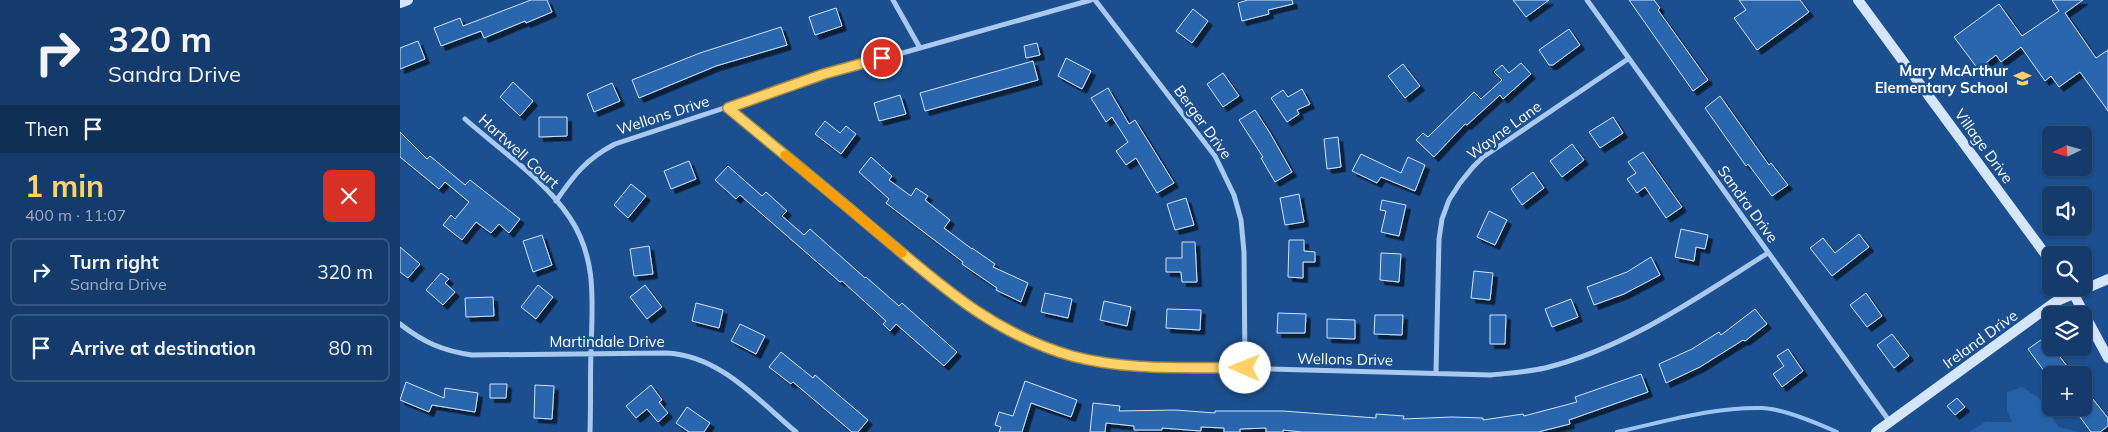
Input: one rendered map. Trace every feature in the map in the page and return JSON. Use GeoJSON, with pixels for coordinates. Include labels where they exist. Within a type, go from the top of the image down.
{"type":"FeatureCollection","features":[{"type":"Feature","properties":{"kind":"main road"},"geometry":{"type":"LineString","coordinates":[[400,3],[408,0]]}},
{"type":"Feature","properties":{"kind":"main road","name":"Village Drive"},"geometry":{"type":"LineString","coordinates":[[1858,0],[2042,250]]}},
{"type":"Feature","properties":{"kind":"main road","name":"Ireland Drive"},"geometry":{"type":"LineString","coordinates":[[2092,284],[2108,279]]}},
{"type":"Feature","properties":{"kind":"main road","name":"Ireland Drive"},"geometry":{"type":"LineString","coordinates":[[1876,432],[2063,296]]}},
{"type":"Feature","properties":{"kind":"main road"},"geometry":{"type":"LineString","coordinates":[[2075,296],[2108,358]]}},
{"type":"Feature","properties":{"kind":"street"},"geometry":{"type":"LineString","coordinates":[[893,0],[920,48]]}},
{"type":"Feature","properties":{"kind":"street"},"geometry":{"type":"LineString","coordinates":[[728,108],[824,74],[1093,0]]}},
{"type":"Feature","properties":{"kind":"street","name":"Berger Drive"},"geometry":{"type":"LineString","coordinates":[[1093,0],[1214,156],[1234,195],[1241,220],[1244,252],[1245,368]]}},
{"type":"Feature","properties":{"kind":"street","name":"Sandra Drive"},"geometry":{"type":"LineString","coordinates":[[1587,0],[1890,422]]}},
{"type":"Feature","properties":{"kind":"street","name":"Wayne Lane"},"geometry":{"type":"LineString","coordinates":[[1436,373],[1439,239],[1442,219],[1460,182],[1483,157],[1628,59]]}},
{"type":"Feature","properties":{"kind":"street","name":"Wellons Drive"},"geometry":{"type":"LineString","coordinates":[[556,201],[574,175],[600,152],[616,144],[728,108],[954,297],[1005,330],[1050,349],[1098,362],[1127,365],[1491,375],[1520,372],[1560,364],[1598,350],[1676,311],[1768,253]]}},
{"type":"Feature","properties":{"kind":"street","name":"Hartwell Court"},"geometry":{"type":"LineString","coordinates":[[465,119],[536,180],[556,201],[576,229],[590,270],[594,293],[590,432]]}},
{"type":"Feature","properties":{"kind":"street","name":"Martindale Drive"},"geometry":{"type":"LineString","coordinates":[[400,324],[425,342],[455,353],[472,355],[666,353],[694,356],[725,372],[796,432]]}},
{"type":"Feature","properties":{"kind":"shaded area"},"geometry":{"type":"Polygon","coordinates":[[[2022,387],[2039,398],[2042,402],[2042,416],[2051,416],[2059,427],[2078,432],[1969,432],[1985,422],[2012,422],[2007,410],[2007,392],[2022,387]]]}},
{"type":"Feature","properties":{"kind":"building"},"geometry":{"type":"Polygon","coordinates":[[[531,0],[547,0],[552,12],[484,38],[481,31],[441,46],[434,28],[460,18],[463,26],[531,0]]]}},
{"type":"Feature","properties":{"kind":"building"},"geometry":{"type":"Polygon","coordinates":[[[1248,0],[1292,0],[1293,4],[1268,10],[1269,14],[1242,21],[1238,3],[1248,0]]]}},
{"type":"Feature","properties":{"kind":"building"},"geometry":{"type":"Polygon","coordinates":[[[1513,0],[1549,0],[1526,17],[1513,0]]]}},
{"type":"Feature","properties":{"kind":"building"},"geometry":{"type":"Polygon","coordinates":[[[1629,0],[1654,0],[1660,8],[1658,10],[1708,80],[1693,91],[1629,0]]]}},
{"type":"Feature","properties":{"kind":"building"},"geometry":{"type":"Polygon","coordinates":[[[1739,0],[1800,0],[1809,12],[1757,50],[1734,18],[1746,10],[1739,0]]]}},
{"type":"Feature","properties":{"kind":"building"},"geometry":{"type":"Polygon","coordinates":[[[2052,0],[2083,0],[2065,13],[2096,58],[2108,50],[2108,111],[2080,72],[2059,87],[2051,76],[2045,81],[2021,47],[2001,62],[1996,55],[1978,69],[1954,37],[1999,4],[2022,36],[2059,11],[2052,0]]]}},
{"type":"Feature","properties":{"kind":"building"},"geometry":{"type":"Polygon","coordinates":[[[836,8],[842,26],[815,35],[809,17],[836,8]]]}},
{"type":"Feature","properties":{"kind":"building"},"geometry":{"type":"Polygon","coordinates":[[[1193,9],[1208,21],[1192,43],[1176,31],[1193,9]]]}},
{"type":"Feature","properties":{"kind":"building"},"geometry":{"type":"Polygon","coordinates":[[[781,27],[787,45],[716,66],[639,98],[632,80],[700,53],[781,27]]]}},
{"type":"Feature","properties":{"kind":"building"},"geometry":{"type":"Polygon","coordinates":[[[1569,29],[1580,45],[1553,65],[1549,65],[1539,50],[1569,29]]]}},
{"type":"Feature","properties":{"kind":"building"},"geometry":{"type":"Polygon","coordinates":[[[418,41],[425,59],[400,69],[400,48],[418,41]]]}},
{"type":"Feature","properties":{"kind":"building"},"geometry":{"type":"Polygon","coordinates":[[[1037,43],[1040,55],[1026,58],[1024,46],[1037,43]]]}},
{"type":"Feature","properties":{"kind":"building"},"geometry":{"type":"Polygon","coordinates":[[[1066,58],[1091,71],[1082,89],[1058,76],[1066,58]]]}},
{"type":"Feature","properties":{"kind":"building"},"geometry":{"type":"Polygon","coordinates":[[[1033,61],[1038,80],[925,111],[920,93],[1033,61]]]}},
{"type":"Feature","properties":{"kind":"building"},"geometry":{"type":"Polygon","coordinates":[[[1521,63],[1531,74],[1503,99],[1500,95],[1467,125],[1465,124],[1434,157],[1416,140],[1423,133],[1428,137],[1474,92],[1481,99],[1502,80],[1494,72],[1502,65],[1509,73],[1521,63]]]}},
{"type":"Feature","properties":{"kind":"building"},"geometry":{"type":"Polygon","coordinates":[[[1403,64],[1420,86],[1405,98],[1388,76],[1403,64]]]}},
{"type":"Feature","properties":{"kind":"building"},"geometry":{"type":"Polygon","coordinates":[[[1223,73],[1239,96],[1223,107],[1207,84],[1223,73]]]}},
{"type":"Feature","properties":{"kind":"building"},"geometry":{"type":"Polygon","coordinates":[[[513,82],[533,101],[520,116],[500,97],[513,82]]]}},
{"type":"Feature","properties":{"kind":"building"},"geometry":{"type":"Polygon","coordinates":[[[612,83],[620,101],[594,112],[587,94],[612,83]]]}},
{"type":"Feature","properties":{"kind":"building"},"geometry":{"type":"Polygon","coordinates":[[[1108,88],[1129,124],[1135,120],[1174,183],[1157,193],[1136,158],[1126,165],[1116,151],[1128,142],[1112,117],[1106,122],[1091,98],[1108,88]]]}},
{"type":"Feature","properties":{"kind":"building"},"geometry":{"type":"Polygon","coordinates":[[[1302,89],[1310,104],[1297,110],[1299,114],[1287,122],[1271,98],[1283,90],[1288,97],[1302,89]]]}},
{"type":"Feature","properties":{"kind":"building"},"geometry":{"type":"Polygon","coordinates":[[[900,95],[906,114],[879,121],[874,103],[900,95]]]}},
{"type":"Feature","properties":{"kind":"building"},"geometry":{"type":"Polygon","coordinates":[[[1720,96],[1769,165],[1771,163],[1788,185],[1772,196],[1748,164],[1746,166],[1705,108],[1720,96]]]}},
{"type":"Feature","properties":{"kind":"building"},"geometry":{"type":"Polygon","coordinates":[[[1255,110],[1292,172],[1275,182],[1261,158],[1263,157],[1239,120],[1255,110]]]}},
{"type":"Feature","properties":{"kind":"building"},"geometry":{"type":"Polygon","coordinates":[[[539,117],[567,117],[567,136],[539,137],[539,117]]]}},
{"type":"Feature","properties":{"kind":"building"},"geometry":{"type":"Polygon","coordinates":[[[1613,117],[1623,133],[1600,148],[1589,132],[1613,117]]]}},
{"type":"Feature","properties":{"kind":"building"},"geometry":{"type":"Polygon","coordinates":[[[825,121],[840,133],[846,126],[856,134],[841,154],[815,134],[825,121]]]}},
{"type":"Feature","properties":{"kind":"building"},"geometry":{"type":"Polygon","coordinates":[[[400,132],[427,159],[430,156],[465,185],[470,180],[520,219],[509,233],[499,224],[491,233],[476,222],[462,240],[443,225],[451,215],[455,219],[469,202],[445,182],[439,189],[400,157],[400,132]]]}},
{"type":"Feature","properties":{"kind":"building"},"geometry":{"type":"Polygon","coordinates":[[[1338,137],[1341,167],[1327,169],[1324,139],[1338,137]]]}},
{"type":"Feature","properties":{"kind":"building"},"geometry":{"type":"Polygon","coordinates":[[[1572,144],[1584,160],[1562,177],[1550,161],[1572,144]]]}},
{"type":"Feature","properties":{"kind":"building"},"geometry":{"type":"Polygon","coordinates":[[[1643,152],[1682,207],[1666,218],[1645,187],[1637,193],[1627,179],[1636,173],[1628,162],[1643,152]]]}},
{"type":"Feature","properties":{"kind":"building"},"geometry":{"type":"Polygon","coordinates":[[[1361,154],[1401,173],[1408,157],[1425,165],[1415,191],[1381,177],[1377,183],[1352,171],[1361,154]]]}},
{"type":"Feature","properties":{"kind":"building"},"geometry":{"type":"Polygon","coordinates":[[[871,157],[892,176],[889,180],[911,196],[916,188],[928,196],[925,200],[950,220],[944,228],[995,264],[993,267],[1028,283],[1021,302],[996,290],[997,288],[962,264],[963,262],[886,203],[889,199],[859,172],[871,157]]]}},
{"type":"Feature","properties":{"kind":"building"},"geometry":{"type":"Polygon","coordinates":[[[689,161],[696,179],[671,189],[664,171],[689,161]]]}},
{"type":"Feature","properties":{"kind":"building"},"geometry":{"type":"Polygon","coordinates":[[[728,166],[762,196],[766,192],[787,211],[782,216],[804,235],[810,229],[899,306],[902,303],[957,352],[944,366],[896,324],[890,331],[883,324],[886,321],[842,281],[840,282],[740,195],[736,199],[715,180],[728,166]]]}},
{"type":"Feature","properties":{"kind":"building"},"geometry":{"type":"Polygon","coordinates":[[[1533,172],[1544,188],[1522,205],[1511,189],[1533,172]]]}},
{"type":"Feature","properties":{"kind":"building"},"geometry":{"type":"Polygon","coordinates":[[[631,184],[646,196],[628,218],[614,205],[631,184]]]}},
{"type":"Feature","properties":{"kind":"building"},"geometry":{"type":"Polygon","coordinates":[[[1299,194],[1304,222],[1285,225],[1280,198],[1299,194]]]}},
{"type":"Feature","properties":{"kind":"building"},"geometry":{"type":"Polygon","coordinates":[[[1186,198],[1194,225],[1175,230],[1167,204],[1186,198]]]}},
{"type":"Feature","properties":{"kind":"building"},"geometry":{"type":"Polygon","coordinates":[[[1382,200],[1406,205],[1399,236],[1381,232],[1386,211],[1380,210],[1382,200]]]}},
{"type":"Feature","properties":{"kind":"building"},"geometry":{"type":"Polygon","coordinates":[[[1489,211],[1507,220],[1495,245],[1477,237],[1489,211]]]}},
{"type":"Feature","properties":{"kind":"building"},"geometry":{"type":"Polygon","coordinates":[[[1681,229],[1708,235],[1705,249],[1696,247],[1694,261],[1675,257],[1681,229]]]}},
{"type":"Feature","properties":{"kind":"building"},"geometry":{"type":"Polygon","coordinates":[[[1859,234],[1869,247],[1832,276],[1810,248],[1823,238],[1835,253],[1859,234]]]}},
{"type":"Feature","properties":{"kind":"building"},"geometry":{"type":"Polygon","coordinates":[[[542,235],[552,265],[533,272],[523,241],[542,235]]]}},
{"type":"Feature","properties":{"kind":"building"},"geometry":{"type":"Polygon","coordinates":[[[1289,240],[1304,240],[1304,251],[1315,252],[1315,262],[1303,262],[1303,278],[1288,277],[1289,240]]]}},
{"type":"Feature","properties":{"kind":"building"},"geometry":{"type":"Polygon","coordinates":[[[1182,242],[1195,242],[1197,282],[1182,282],[1181,272],[1166,272],[1166,258],[1182,258],[1182,242]]]}},
{"type":"Feature","properties":{"kind":"building"},"geometry":{"type":"Polygon","coordinates":[[[649,246],[653,274],[634,276],[630,249],[649,246]]]}},
{"type":"Feature","properties":{"kind":"building"},"geometry":{"type":"Polygon","coordinates":[[[400,247],[420,264],[408,278],[400,272],[400,247]]]}},
{"type":"Feature","properties":{"kind":"building"},"geometry":{"type":"Polygon","coordinates":[[[1381,253],[1401,254],[1399,282],[1380,280],[1381,253]]]}},
{"type":"Feature","properties":{"kind":"building"},"geometry":{"type":"Polygon","coordinates":[[[1651,257],[1660,275],[1624,294],[1594,305],[1587,287],[1627,272],[1651,257]]]}},
{"type":"Feature","properties":{"kind":"building"},"geometry":{"type":"Polygon","coordinates":[[[1474,271],[1493,273],[1490,300],[1471,298],[1474,271]]]}},
{"type":"Feature","properties":{"kind":"building"},"geometry":{"type":"Polygon","coordinates":[[[441,273],[449,279],[445,283],[455,292],[443,305],[426,290],[441,273]]]}},
{"type":"Feature","properties":{"kind":"building"},"geometry":{"type":"Polygon","coordinates":[[[538,285],[553,297],[536,319],[521,307],[538,285]]]}},
{"type":"Feature","properties":{"kind":"building"},"geometry":{"type":"Polygon","coordinates":[[[645,285],[662,307],[647,319],[630,297],[645,285]]]}},
{"type":"Feature","properties":{"kind":"building"},"geometry":{"type":"Polygon","coordinates":[[[1045,293],[1072,299],[1068,318],[1041,312],[1045,293]]]}},
{"type":"Feature","properties":{"kind":"building"},"geometry":{"type":"Polygon","coordinates":[[[1866,293],[1882,316],[1867,327],[1850,305],[1866,293]]]}},
{"type":"Feature","properties":{"kind":"building"},"geometry":{"type":"Polygon","coordinates":[[[493,297],[494,316],[466,317],[465,298],[493,297]]]}},
{"type":"Feature","properties":{"kind":"building"},"geometry":{"type":"Polygon","coordinates":[[[1571,299],[1578,317],[1552,327],[1545,309],[1571,299]]]}},
{"type":"Feature","properties":{"kind":"building"},"geometry":{"type":"Polygon","coordinates":[[[1104,301],[1131,307],[1127,326],[1100,320],[1104,301]]]}},
{"type":"Feature","properties":{"kind":"building"},"geometry":{"type":"Polygon","coordinates":[[[696,303],[723,310],[719,328],[692,321],[696,303]]]}},
{"type":"Feature","properties":{"kind":"building"},"geometry":{"type":"Polygon","coordinates":[[[1167,309],[1201,310],[1200,330],[1166,328],[1167,309]]]}},
{"type":"Feature","properties":{"kind":"building"},"geometry":{"type":"Polygon","coordinates":[[[1755,309],[1767,324],[1745,341],[1743,340],[1700,367],[1666,383],[1659,364],[1692,349],[1719,332],[1721,335],[1755,309]]]}},
{"type":"Feature","properties":{"kind":"building"},"geometry":{"type":"Polygon","coordinates":[[[1278,313],[1306,314],[1305,333],[1277,333],[1278,313]]]}},
{"type":"Feature","properties":{"kind":"building"},"geometry":{"type":"Polygon","coordinates":[[[1375,315],[1403,315],[1402,335],[1374,334],[1375,315]]]}},
{"type":"Feature","properties":{"kind":"building"},"geometry":{"type":"Polygon","coordinates":[[[1490,315],[1506,315],[1505,344],[1490,344],[1490,315]]]}},
{"type":"Feature","properties":{"kind":"building"},"geometry":{"type":"Polygon","coordinates":[[[1327,319],[1355,320],[1355,339],[1327,338],[1327,319]]]}},
{"type":"Feature","properties":{"kind":"building"},"geometry":{"type":"Polygon","coordinates":[[[740,324],[765,336],[756,354],[731,341],[740,324]]]}},
{"type":"Feature","properties":{"kind":"building"},"geometry":{"type":"Polygon","coordinates":[[[1892,334],[1909,356],[1894,368],[1877,345],[1892,334]]]}},
{"type":"Feature","properties":{"kind":"building"},"geometry":{"type":"Polygon","coordinates":[[[2042,339],[2042,356],[2059,356],[2067,366],[2042,366],[2042,368],[2028,349],[2042,339]]]}},
{"type":"Feature","properties":{"kind":"building"},"geometry":{"type":"Polygon","coordinates":[[[1788,349],[1803,371],[1782,387],[1773,374],[1784,366],[1777,356],[1788,349]]]}},
{"type":"Feature","properties":{"kind":"building"},"geometry":{"type":"Polygon","coordinates":[[[781,352],[813,378],[815,375],[868,420],[858,432],[852,432],[793,382],[791,384],[769,367],[781,352]]]}},
{"type":"Feature","properties":{"kind":"building"},"geometry":{"type":"Polygon","coordinates":[[[1641,374],[1648,392],[1569,420],[1570,424],[1538,432],[1302,432],[1283,430],[1283,432],[1266,432],[1266,428],[1240,429],[1240,432],[1224,432],[1224,428],[1201,427],[1201,431],[1162,428],[1162,430],[1134,430],[1134,426],[1106,423],[1105,432],[1090,432],[1093,403],[1120,406],[1119,411],[1175,410],[1215,413],[1215,411],[1283,411],[1376,418],[1376,414],[1404,416],[1403,419],[1452,417],[1483,418],[1483,420],[1523,414],[1524,416],[1577,402],[1575,397],[1641,374]]]}},
{"type":"Feature","properties":{"kind":"building"},"geometry":{"type":"Polygon","coordinates":[[[1025,381],[1077,400],[1071,417],[1031,403],[1022,432],[999,432],[1001,427],[995,425],[999,412],[1013,416],[1025,381]]]}},
{"type":"Feature","properties":{"kind":"building"},"geometry":{"type":"Polygon","coordinates":[[[406,382],[444,398],[445,388],[478,393],[475,412],[432,405],[429,412],[400,400],[406,382]]]}},
{"type":"Feature","properties":{"kind":"building"},"geometry":{"type":"Polygon","coordinates":[[[490,384],[507,384],[506,398],[490,398],[490,384]]]}},
{"type":"Feature","properties":{"kind":"building"},"geometry":{"type":"Polygon","coordinates":[[[535,385],[554,386],[552,419],[534,418],[535,385]]]}},
{"type":"Feature","properties":{"kind":"building"},"geometry":{"type":"Polygon","coordinates":[[[651,385],[662,400],[659,402],[668,413],[658,422],[647,409],[636,418],[626,406],[651,385]]]}},
{"type":"Feature","properties":{"kind":"building"},"geometry":{"type":"Polygon","coordinates":[[[1957,398],[1965,407],[1955,415],[1947,406],[1957,398]]]}},
{"type":"Feature","properties":{"kind":"building"},"geometry":{"type":"Polygon","coordinates":[[[2092,398],[2108,418],[2108,426],[2100,432],[2091,432],[2079,416],[2092,416],[2092,398]]]}},
{"type":"Feature","properties":{"kind":"building"},"geometry":{"type":"Polygon","coordinates":[[[687,407],[710,423],[704,432],[689,432],[676,423],[687,407]]]}},
{"type":"Feature","properties":{"kind":"waterway"},"geometry":{"type":"LineString","coordinates":[[1617,432],[1706,413],[1743,408],[1761,408],[1789,413],[1837,432]]}},
{"type":"Feature","properties":{"kind":"slow traffic"},"geometry":{"type":"LineString","coordinates":[[785,155],[902,253]]}},
{"type":"Feature","properties":{"kind":"place","name":"Mary McArthur Elementary School"},"geometry":{"type":"Point","coordinates":[2022,79]}},
{"type":"Feature","properties":{"kind":"route"},"geometry":{"type":"LineString","coordinates":[[882,58],[824,74],[728,108],[954,297],[1005,330],[1050,349],[1098,362],[1127,365],[1245,368]]}}]}
